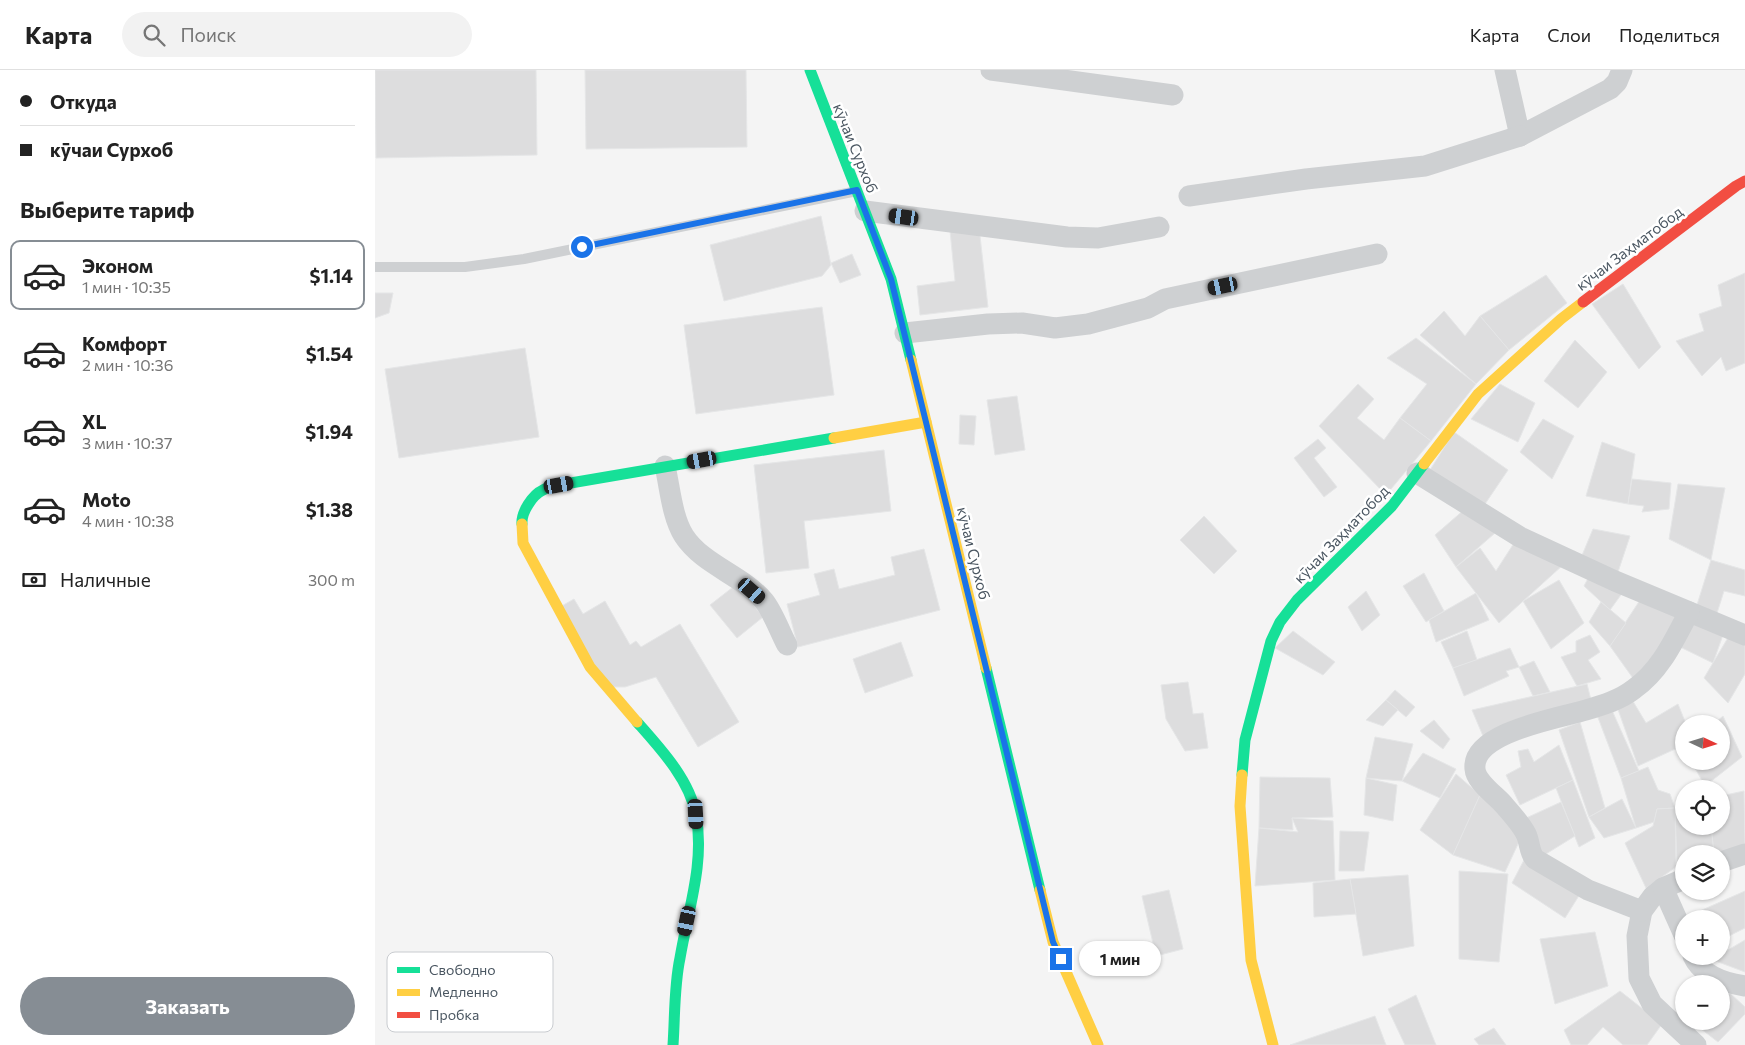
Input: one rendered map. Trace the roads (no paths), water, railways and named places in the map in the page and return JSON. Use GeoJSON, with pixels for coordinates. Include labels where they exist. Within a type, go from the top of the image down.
{"type":"FeatureCollection","features":[{"type":"Feature","properties":{"kind":"street","name":"кӯчаи Сурхоб"},"geometry":{"type":"LineString","coordinates":[[810,70],[891,279],[1053,942],[1098,1045]]}},
{"type":"Feature","properties":{"kind":"street"},"geometry":{"type":"LineString","coordinates":[[991,70],[1173,95]]}},
{"type":"Feature","properties":{"kind":"street"},"geometry":{"type":"LineString","coordinates":[[1505,70],[1520,136]]}},
{"type":"Feature","properties":{"kind":"street"},"geometry":{"type":"LineString","coordinates":[[1189,196],[1306,179],[1425,166],[1520,136],[1610,89],[1617,82],[1623,70]]}},
{"type":"Feature","properties":{"kind":"street","name":"кӯчаи Заҳматобод"},"geometry":{"type":"LineString","coordinates":[[1273,1045],[1251,960],[1240,806],[1245,740],[1271,641],[1281,622],[1297,600],[1392,506],[1478,394],[1561,319],[1745,181]]}},
{"type":"Feature","properties":{"kind":"street"},"geometry":{"type":"LineString","coordinates":[[865,211],[1067,237],[1098,238],[1159,227]]}},
{"type":"Feature","properties":{"kind":"street"},"geometry":{"type":"LineString","coordinates":[[905,333],[988,324],[1022,323],[1055,328],[1088,324],[1147,308],[1165,299],[1377,254]]}},
{"type":"Feature","properties":{"kind":"street"},"geometry":{"type":"LineString","coordinates":[[673,1045],[679,960],[699,864],[696,814],[685,785],[663,752],[590,667],[523,543],[521,518],[529,501],[541,490],[665,466],[926,422]]}},
{"type":"Feature","properties":{"kind":"street"},"geometry":{"type":"LineString","coordinates":[[665,466],[675,510],[685,537],[694,549],[737,578],[764,601],[787,645]]}},
{"type":"Feature","properties":{"kind":"street"},"geometry":{"type":"LineString","coordinates":[[1417,473],[1520,537],[1615,581],[1745,635]]}},
{"type":"Feature","properties":{"kind":"street"},"geometry":{"type":"LineString","coordinates":[[1643,911],[1589,890],[1535,859],[1531,855],[1524,831],[1504,805],[1477,777],[1475,768],[1476,756],[1483,747],[1520,728],[1615,701],[1634,690],[1652,674],[1664,658],[1689,612]]}},
{"type":"Feature","properties":{"kind":"street"},"geometry":{"type":"LineString","coordinates":[[1730,859],[1745,854]]}},
{"type":"Feature","properties":{"kind":"street"},"geometry":{"type":"LineString","coordinates":[[1675,883],[1663,888],[1653,896],[1643,911],[1637,936],[1639,978],[1652,1004],[1696,1045]]}},
{"type":"Feature","properties":{"kind":"street"},"geometry":{"type":"LineString","coordinates":[[1663,888],[1675,915]]}},
{"type":"Feature","properties":{"kind":"street"},"geometry":{"type":"LineString","coordinates":[[1699,965],[1706,973],[1715,978],[1745,986]]}},
{"type":"Feature","properties":{"kind":"lane"},"geometry":{"type":"LineString","coordinates":[[375,267],[465,267],[524,259],[857,190]]}}]}
